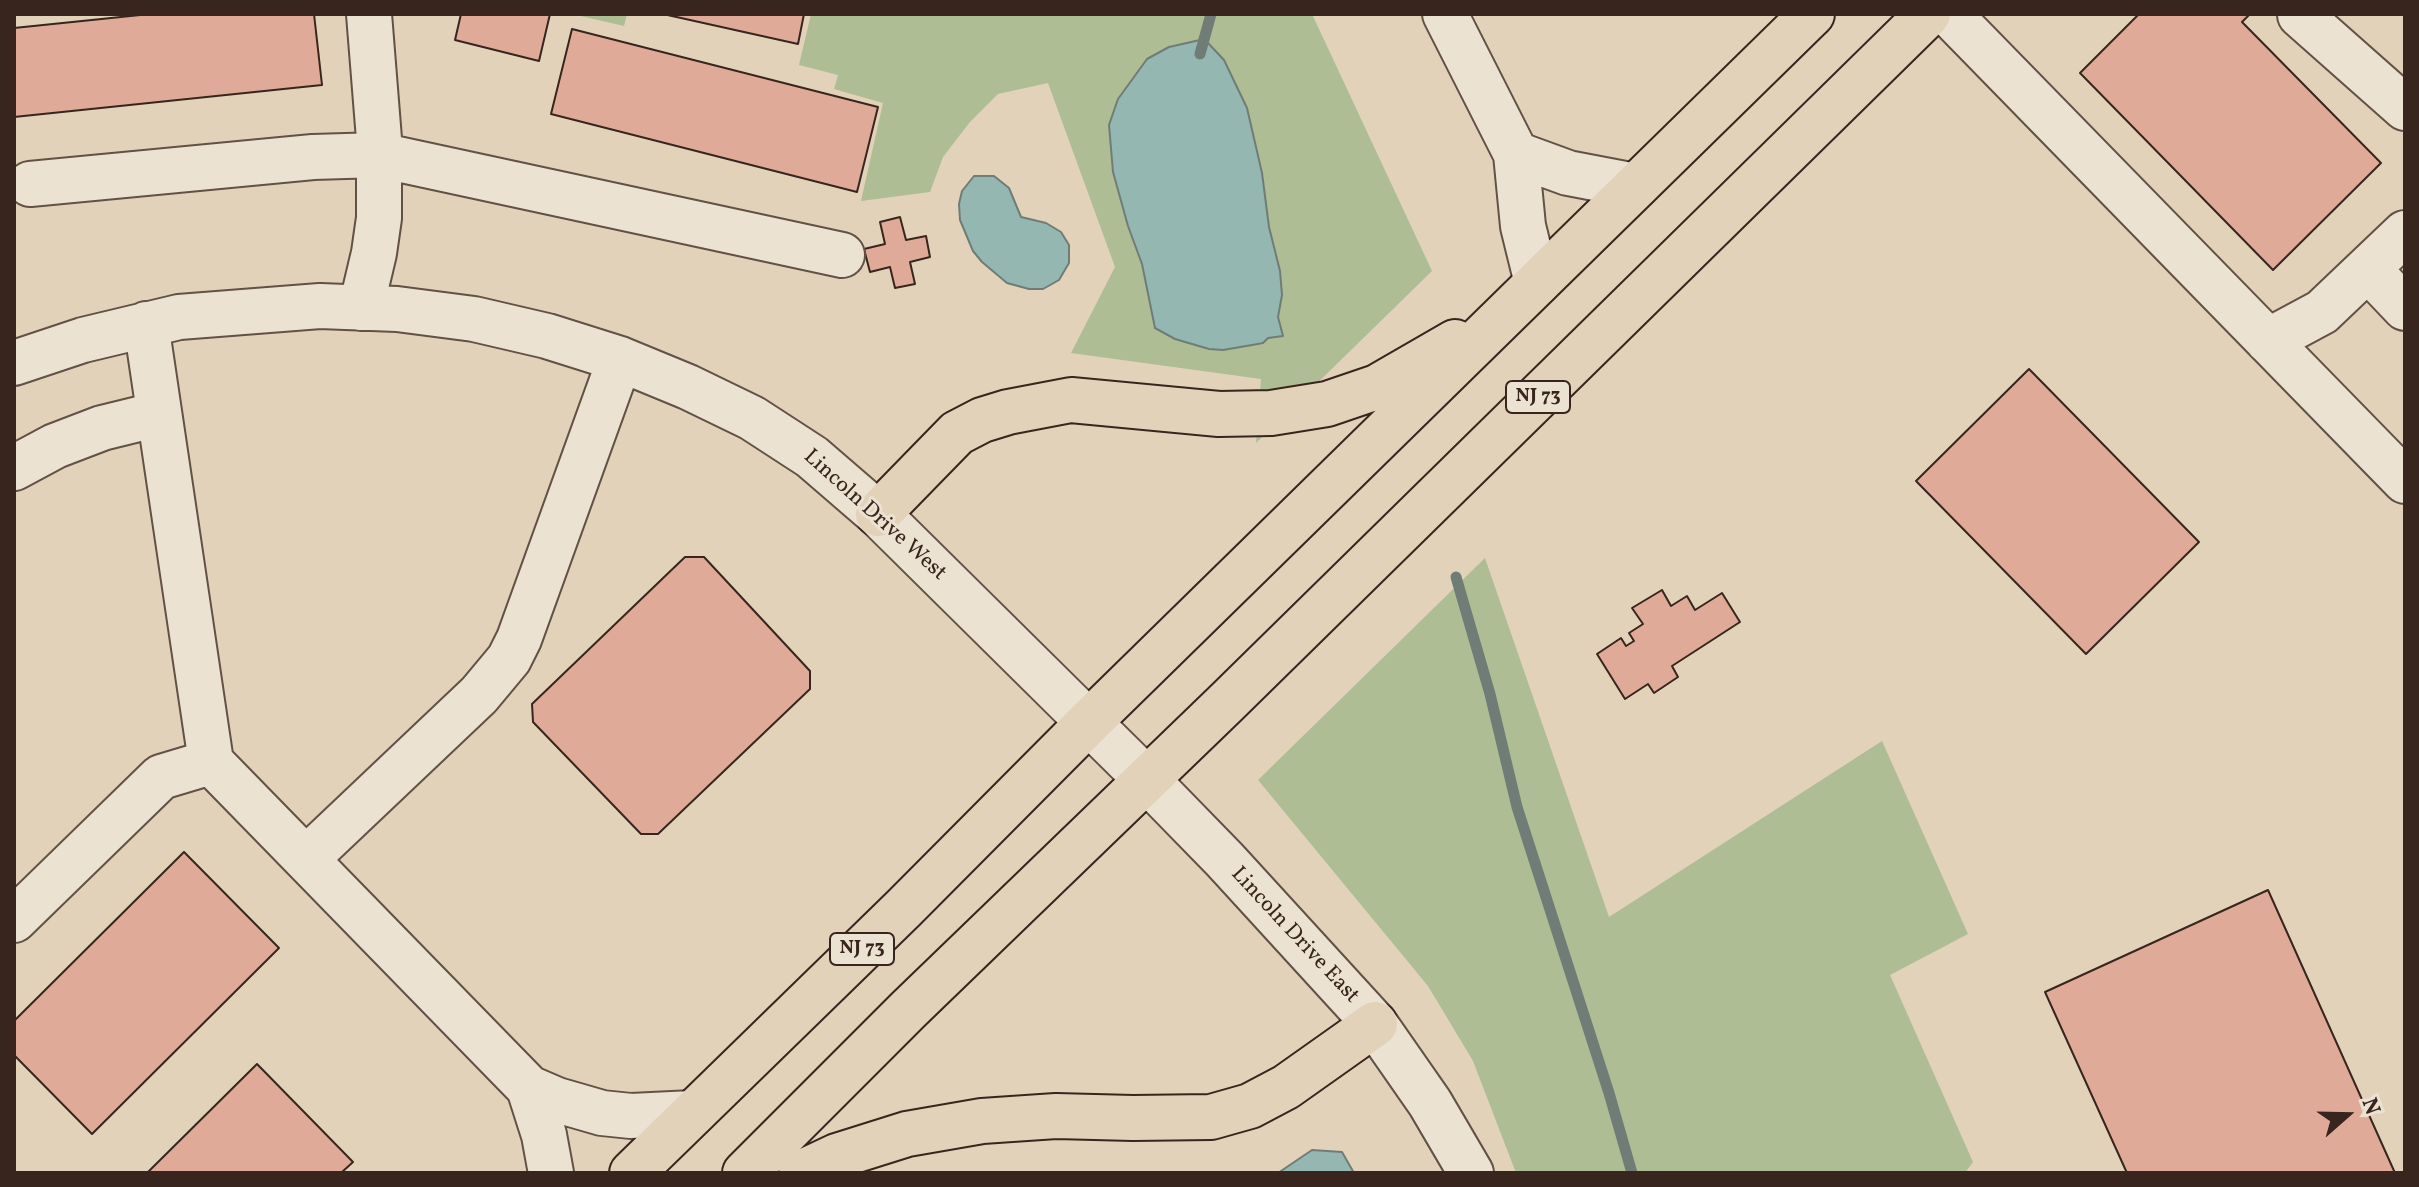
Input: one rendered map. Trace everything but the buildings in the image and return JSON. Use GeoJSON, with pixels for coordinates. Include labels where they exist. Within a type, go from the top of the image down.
{"type":"FeatureCollection","features":[{"type":"Feature","properties":{"kind":"highway","name":"NJ 73"},"geometry":{"type":"LineString","coordinates":[[632,1173],[1812,14]]}},
{"type":"Feature","properties":{"kind":"highway","name":"NJ 73"},"geometry":{"type":"LineString","coordinates":[[745,1173],[1928,14]]}},
{"type":"Feature","properties":{"kind":"highway"},"geometry":{"type":"LineString","coordinates":[[878,514],[944,444],[982,420],[1071,400],[1219,414],[1271,413],[1327,404],[1377,387],[1506,314]]}},
{"type":"Feature","properties":{"kind":"highway"},"geometry":{"type":"LineString","coordinates":[[801,1173],[837,1156],[907,1134],[982,1121],[1056,1116],[1211,1117],[1250,1106],[1286,1087],[1375,1024]]}},
{"type":"Feature","properties":{"kind":"street"},"geometry":{"type":"LineString","coordinates":[[361,308],[379,218],[379,155],[369,14]]}},
{"type":"Feature","properties":{"kind":"street"},"geometry":{"type":"LineString","coordinates":[[1445,14],[1516,154],[1523,226],[1537,283]]}},
{"type":"Feature","properties":{"kind":"street"},"geometry":{"type":"LineString","coordinates":[[1949,14],[2405,481]]}},
{"type":"Feature","properties":{"kind":"street"},"geometry":{"type":"LineString","coordinates":[[2300,15],[2405,108]]}},
{"type":"Feature","properties":{"kind":"street"},"geometry":{"type":"LineString","coordinates":[[1516,154],[1568,173],[1636,186]]}},
{"type":"Feature","properties":{"kind":"street"},"geometry":{"type":"LineString","coordinates":[[30,184],[313,157],[379,155],[842,255]]}},
{"type":"Feature","properties":{"kind":"street"},"geometry":{"type":"LineString","coordinates":[[2268,341],[2322,312],[2405,233]]}},
{"type":"Feature","properties":{"kind":"street"},"geometry":{"type":"LineString","coordinates":[[2368,269],[2405,308]]}},
{"type":"Feature","properties":{"kind":"street","name":"Lincoln Drive West"},"geometry":{"type":"LineString","coordinates":[[14,363],[83,340],[179,317],[320,306],[397,309],[474,319],[547,336],[620,359],[688,387],[763,424],[812,457],[878,514],[1089,722]]}},
{"type":"Feature","properties":{"kind":"street"},"geometry":{"type":"LineString","coordinates":[[146,324],[211,762],[529,1088],[602,1113],[631,1116],[693,1113]]}},
{"type":"Feature","properties":{"kind":"street"},"geometry":{"type":"LineString","coordinates":[[306,859],[479,695],[509,659],[519,639],[620,359]]}},
{"type":"Feature","properties":{"kind":"street"},"geometry":{"type":"LineString","coordinates":[[14,468],[55,446],[102,428],[159,414]]}},
{"type":"Feature","properties":{"kind":"street","name":"Lincoln Drive East"},"geometry":{"type":"LineString","coordinates":[[1089,722],[1242,879],[1375,1024],[1430,1103],[1471,1173]]}},
{"type":"Feature","properties":{"kind":"street"},"geometry":{"type":"LineString","coordinates":[[14,920],[161,777],[211,762]]}},
{"type":"Feature","properties":{"kind":"street"},"geometry":{"type":"LineString","coordinates":[[529,1088],[544,1135],[551,1173]]}},
{"type":"Feature","properties":{"kind":"green space"},"geometry":{"type":"Polygon","coordinates":[[[572,14],[627,14],[624,26],[572,14]]]}},
{"type":"Feature","properties":{"kind":"green space"},"geometry":{"type":"Polygon","coordinates":[[[811,14],[1312,14],[1432,271],[1256,443],[1261,379],[1071,353],[1115,267],[1048,83],[998,94],[970,122],[943,157],[930,192],[861,201],[883,103],[834,89],[838,75],[799,65],[811,14]]]}},
{"type":"Feature","properties":{"kind":"green space"},"geometry":{"type":"Polygon","coordinates":[[[1485,558],[1609,917],[1882,741],[1968,934],[1890,975],[1973,1162],[1965,1173],[1516,1173],[1473,1061],[1428,986],[1258,780],[1485,558]]]}},
{"type":"Feature","properties":{"kind":"water"},"geometry":{"type":"Polygon","coordinates":[[[1200,40],[1208,43],[1224,60],[1247,108],[1262,173],[1282,295],[1278,317],[1283,336],[1223,350],[1175,339],[1155,328],[1142,264],[1113,172],[1109,125],[1118,99],[1147,59],[1169,47],[1200,40]]]}},
{"type":"Feature","properties":{"kind":"water"},"geometry":{"type":"Polygon","coordinates":[[[974,176],[994,176],[1009,188],[1021,217],[1046,223],[1061,232],[1069,245],[1069,263],[1059,280],[1043,289],[1007,283],[973,251],[960,220],[959,204],[962,191],[974,176]]]}},
{"type":"Feature","properties":{"kind":"water"},"geometry":{"type":"Polygon","coordinates":[[[1312,1150],[1342,1152],[1354,1173],[1278,1173],[1312,1150]]]}},
{"type":"Feature","properties":{"kind":"waterway"},"geometry":{"type":"LineString","coordinates":[[1200,54],[1211,14]]}},
{"type":"Feature","properties":{"kind":"waterway"},"geometry":{"type":"LineString","coordinates":[[1456,577],[1490,694],[1517,807],[1632,1173]]}}]}
